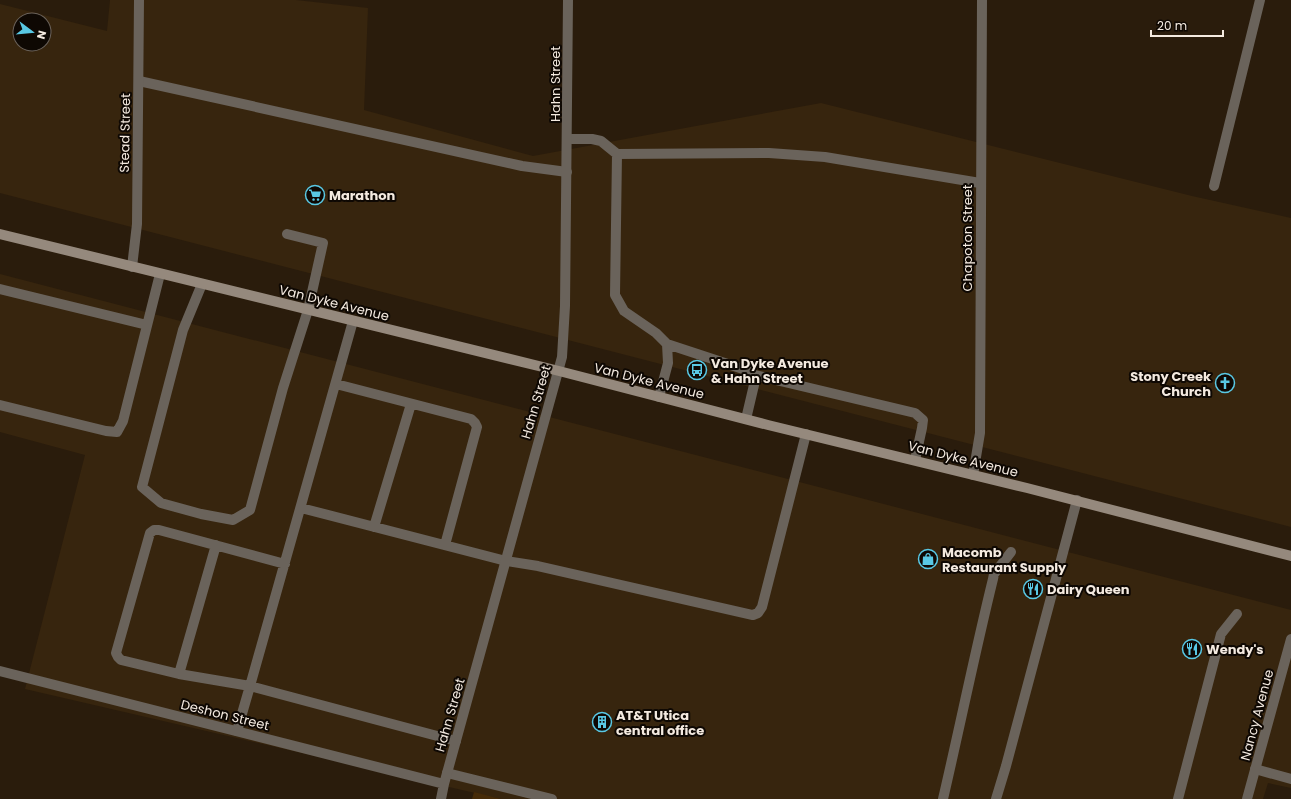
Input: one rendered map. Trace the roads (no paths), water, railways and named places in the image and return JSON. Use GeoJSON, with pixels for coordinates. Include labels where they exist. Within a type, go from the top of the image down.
{"type":"FeatureCollection","features":[{"type":"Feature","properties":{"kind":"main road","name":"Van Dyke Avenue"},"geometry":{"type":"LineString","coordinates":[[0,234],[1077,500],[1291,556]]}},
{"type":"Feature","properties":{"kind":"street","name":"Stead Street"},"geometry":{"type":"LineString","coordinates":[[132,267],[137,224],[139,0]]}},
{"type":"Feature","properties":{"kind":"street","name":"Hahn Street"},"geometry":{"type":"LineString","coordinates":[[441,799],[562,357],[565,326],[568,0]]}},
{"type":"Feature","properties":{"kind":"street","name":"Chapoton Street"},"geometry":{"type":"LineString","coordinates":[[973,475],[980,433],[982,0]]}},
{"type":"Feature","properties":{"kind":"street"},"geometry":{"type":"LineString","coordinates":[[1214,186],[1260,0]]}},
{"type":"Feature","properties":{"kind":"street"},"geometry":{"type":"LineString","coordinates":[[139,81],[522,166],[567,172]]}},
{"type":"Feature","properties":{"kind":"street"},"geometry":{"type":"LineString","coordinates":[[567,139],[592,139],[602,141],[617,154],[769,153],[825,157],[980,183]]}},
{"type":"Feature","properties":{"kind":"street"},"geometry":{"type":"LineString","coordinates":[[617,154],[615,295],[624,311],[656,333],[667,344],[749,371],[755,375],[915,413],[923,420],[914,460]]}},
{"type":"Feature","properties":{"kind":"street"},"geometry":{"type":"LineString","coordinates":[[202,284],[183,330],[142,487],[161,503],[201,514],[233,520],[250,510],[282,388],[308,310],[323,243],[287,234]]}},
{"type":"Feature","properties":{"kind":"street"},"geometry":{"type":"LineString","coordinates":[[0,406],[106,431],[117,432],[123,421],[160,274]]}},
{"type":"Feature","properties":{"kind":"street"},"geometry":{"type":"LineString","coordinates":[[0,289],[147,325]]}},
{"type":"Feature","properties":{"kind":"street"},"geometry":{"type":"LineString","coordinates":[[237,731],[353,321]]}},
{"type":"Feature","properties":{"kind":"street"},"geometry":{"type":"LineString","coordinates":[[659,397],[668,363],[667,344]]}},
{"type":"Feature","properties":{"kind":"street"},"geometry":{"type":"LineString","coordinates":[[746,419],[755,375]]}},
{"type":"Feature","properties":{"kind":"street"},"geometry":{"type":"LineString","coordinates":[[336,384],[471,420],[478,427],[445,545]]}},
{"type":"Feature","properties":{"kind":"street"},"geometry":{"type":"LineString","coordinates":[[374,527],[411,404]]}},
{"type":"Feature","properties":{"kind":"street"},"geometry":{"type":"LineString","coordinates":[[301,508],[506,561],[538,566],[753,615],[758,613],[762,607],[806,434]]}},
{"type":"Feature","properties":{"kind":"street"},"geometry":{"type":"LineString","coordinates":[[996,799],[1077,500]]}},
{"type":"Feature","properties":{"kind":"street"},"geometry":{"type":"LineString","coordinates":[[285,564],[154,530],[150,533],[116,653],[118,657],[122,660],[180,674],[250,686],[456,741]]}},
{"type":"Feature","properties":{"kind":"street"},"geometry":{"type":"LineString","coordinates":[[180,674],[216,545]]}},
{"type":"Feature","properties":{"kind":"street"},"geometry":{"type":"LineString","coordinates":[[943,799],[994,574],[1011,552]]}},
{"type":"Feature","properties":{"kind":"street"},"geometry":{"type":"LineString","coordinates":[[1178,799],[1221,634],[1237,614]]}},
{"type":"Feature","properties":{"kind":"street","name":"Nancy Avenue"},"geometry":{"type":"LineString","coordinates":[[1247,799],[1291,639]]}},
{"type":"Feature","properties":{"kind":"street","name":"Deshon Street"},"geometry":{"type":"LineString","coordinates":[[0,671],[444,784]]}},
{"type":"Feature","properties":{"kind":"street"},"geometry":{"type":"LineString","coordinates":[[1255,769],[1291,779]]}},
{"type":"Feature","properties":{"kind":"street"},"geometry":{"type":"LineString","coordinates":[[447,773],[552,799]]}},
{"type":"Feature","properties":{"kind":"place","name":"Marathon"},"geometry":{"type":"Point","coordinates":[315,195]}},
{"type":"Feature","properties":{"kind":"place","name":"Van Dyke Avenue & Hahn Street"},"geometry":{"type":"Point","coordinates":[697,370]}},
{"type":"Feature","properties":{"kind":"place","name":"Stony Creek Church"},"geometry":{"type":"Point","coordinates":[1225,383]}},
{"type":"Feature","properties":{"kind":"place","name":"Macomb Restaurant Supply"},"geometry":{"type":"Point","coordinates":[928,559]}},
{"type":"Feature","properties":{"kind":"place","name":"Dairy Queen"},"geometry":{"type":"Point","coordinates":[1033,589]}},
{"type":"Feature","properties":{"kind":"place","name":"Wendy's"},"geometry":{"type":"Point","coordinates":[1192,649]}},
{"type":"Feature","properties":{"kind":"place","name":"AT&T Utica central office"},"geometry":{"type":"Point","coordinates":[602,722]}}]}
